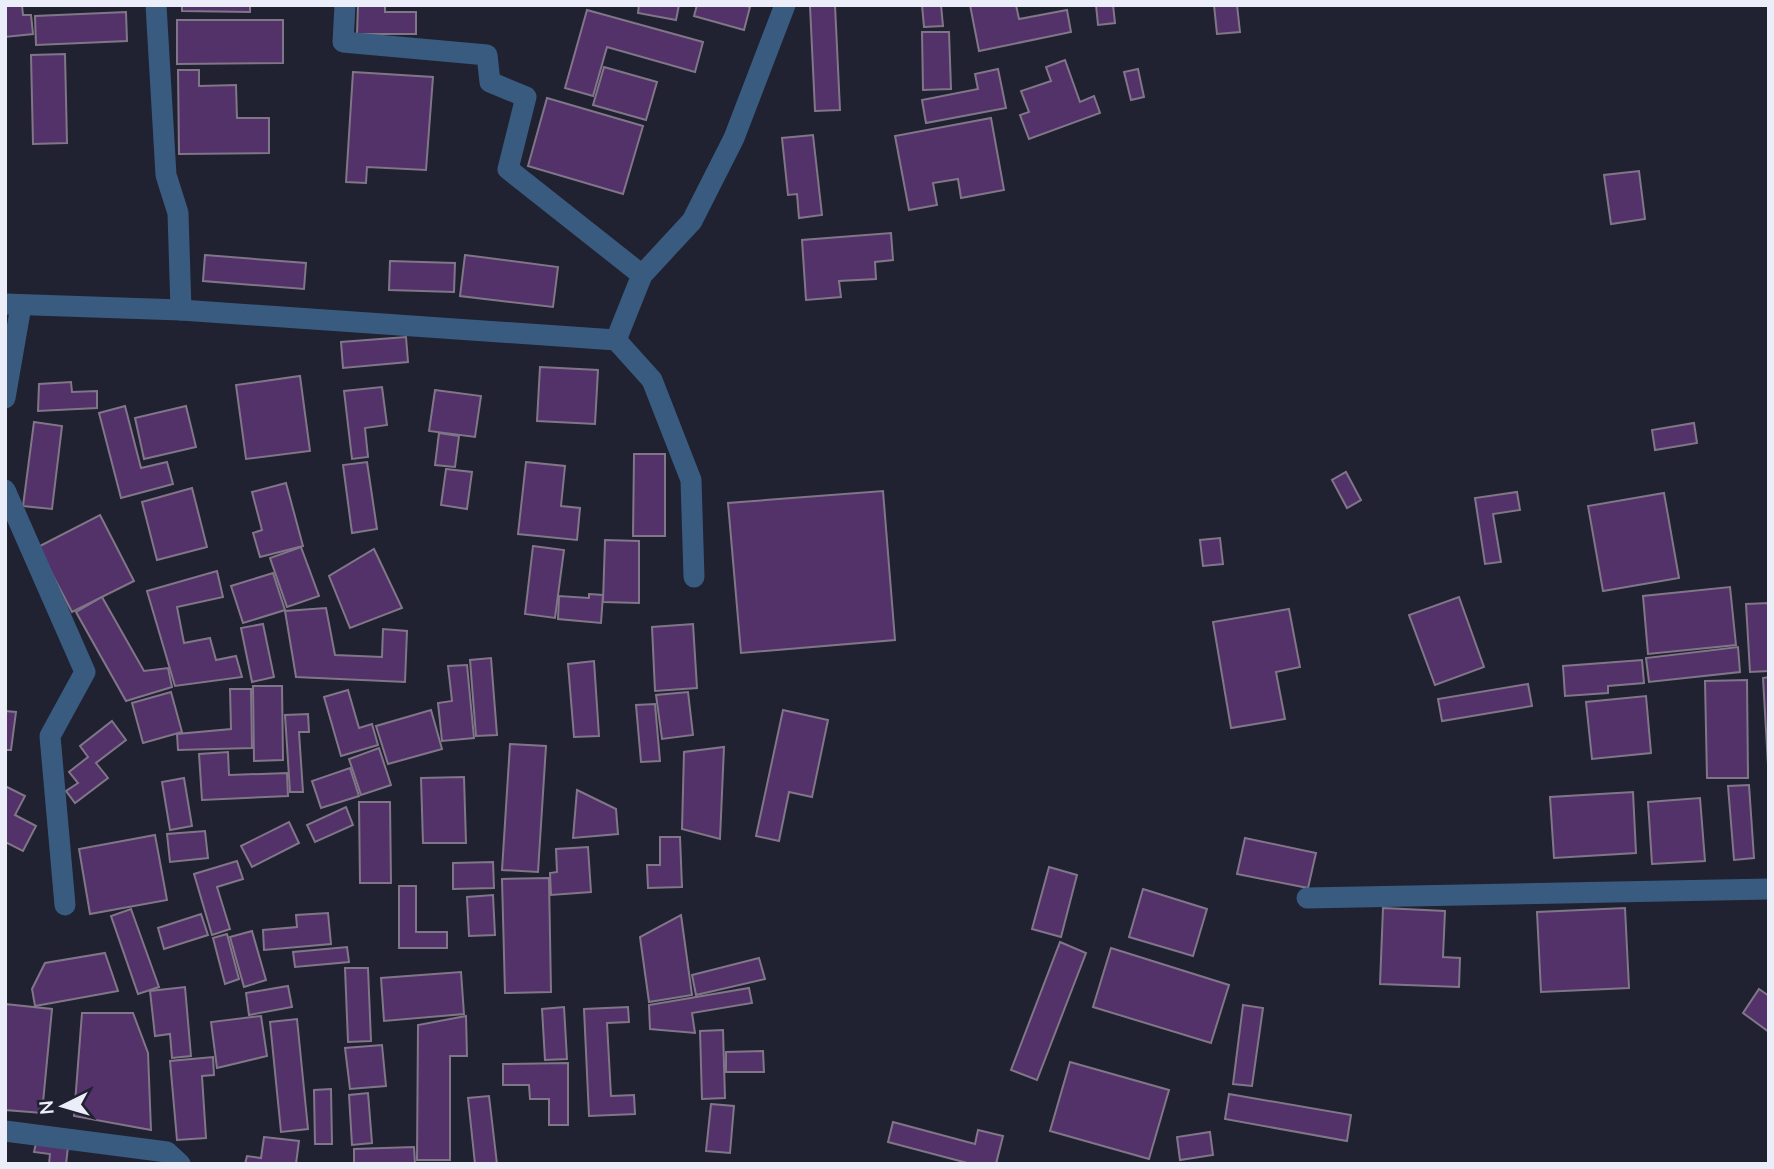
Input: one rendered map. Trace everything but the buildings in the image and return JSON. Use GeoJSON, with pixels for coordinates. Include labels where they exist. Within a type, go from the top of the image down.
{"type":"FeatureCollection","features":[{"type":"Feature","properties":{"kind":"street"},"geometry":{"type":"LineString","coordinates":[[156,5],[166,175],[178,213],[181,310]]}},
{"type":"Feature","properties":{"kind":"street"},"geometry":{"type":"LineString","coordinates":[[345,5],[342,42],[487,55],[491,82],[526,97],[508,169],[642,275]]}},
{"type":"Feature","properties":{"kind":"street"},"geometry":{"type":"LineString","coordinates":[[616,341],[642,275],[692,221],[734,138],[785,5]]}},
{"type":"Feature","properties":{"kind":"street"},"geometry":{"type":"LineString","coordinates":[[5,398],[13,305],[181,310],[616,341],[652,380],[691,480],[694,577]]}},
{"type":"Feature","properties":{"kind":"street"},"geometry":{"type":"LineString","coordinates":[[5,490],[85,672],[50,736],[65,905]]}},
{"type":"Feature","properties":{"kind":"street"},"geometry":{"type":"LineString","coordinates":[[1307,898],[1769,890]]}},
{"type":"Feature","properties":{"kind":"street"},"geometry":{"type":"LineString","coordinates":[[5,1131],[167,1152],[180,1164]]}}]}
